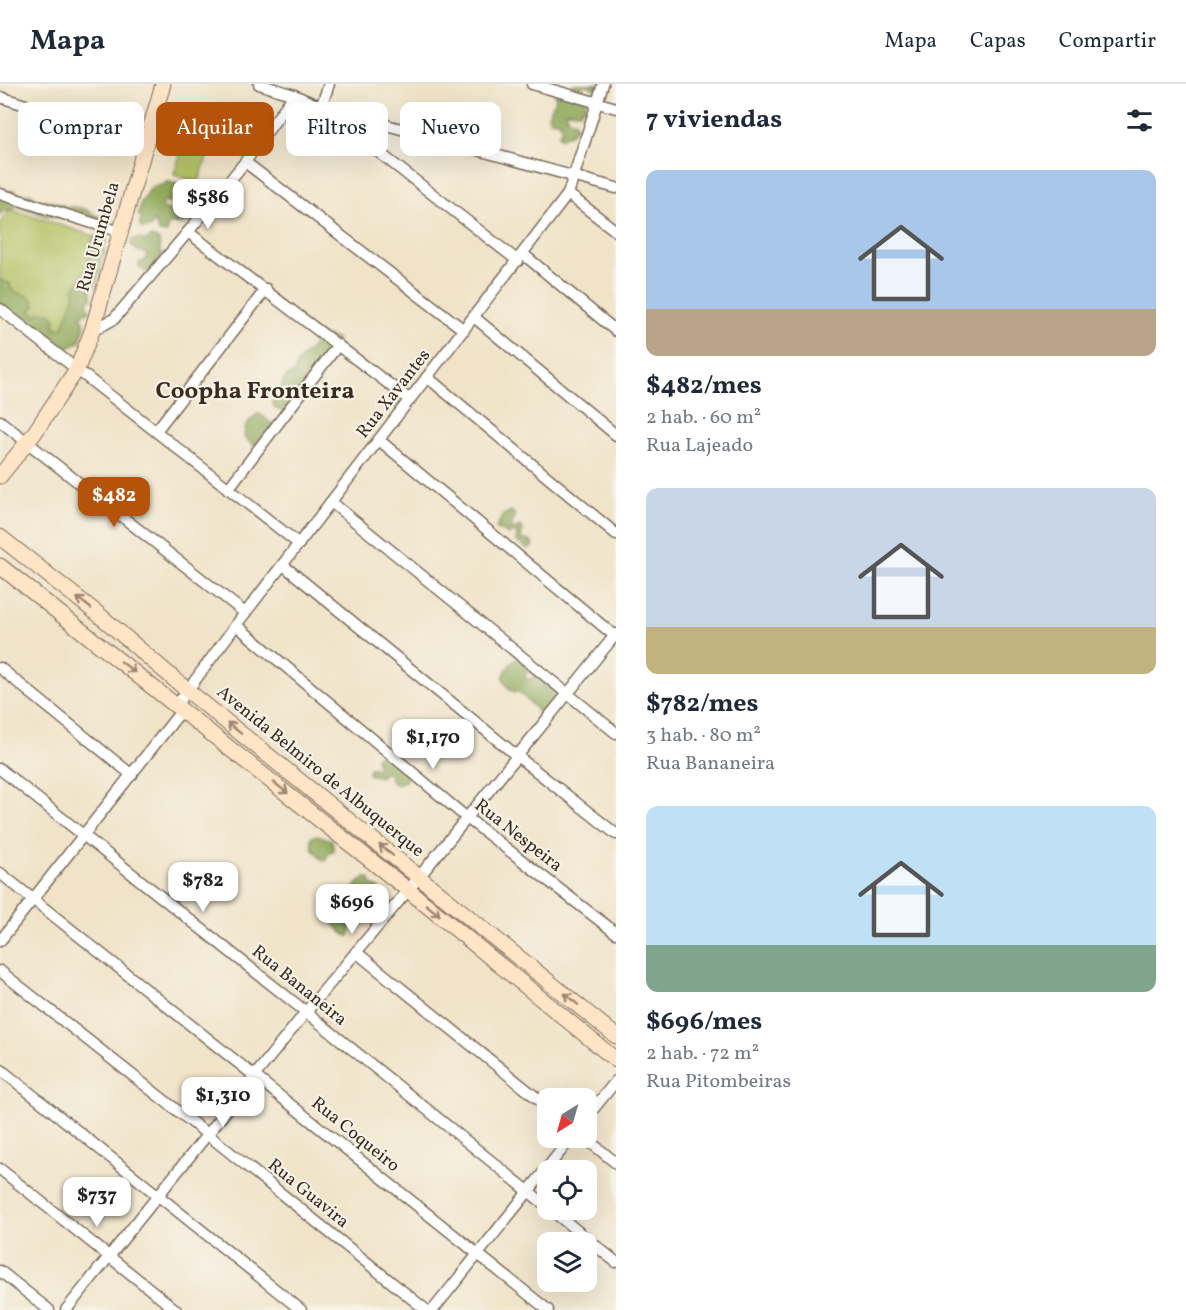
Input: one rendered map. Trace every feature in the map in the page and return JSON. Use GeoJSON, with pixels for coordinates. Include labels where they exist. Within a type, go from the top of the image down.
{"type":"FeatureCollection","features":[{"type":"Feature","properties":{"kind":"main road","name":"Rua Urumbela"},"geometry":{"type":"LineString","coordinates":[[0,476],[27,442],[77,369],[92,331],[163,84]]}},
{"type":"Feature","properties":{"kind":"main road","name":"Avenida Belmiro de Albuquerque"},"geometry":{"type":"LineString","coordinates":[[0,537],[98,614],[187,690],[616,1036]]}},
{"type":"Feature","properties":{"kind":"main road","name":"Avenida Belmiro de Albuquerque"},"geometry":{"type":"LineString","coordinates":[[0,566],[408,890],[616,1060]]}},
{"type":"Feature","properties":{"kind":"street"},"geometry":{"type":"LineString","coordinates":[[259,84],[310,102]]}},
{"type":"Feature","properties":{"kind":"street"},"geometry":{"type":"LineString","coordinates":[[323,102],[328,84]]}},
{"type":"Feature","properties":{"kind":"street"},"geometry":{"type":"LineString","coordinates":[[532,84],[616,108]]}},
{"type":"Feature","properties":{"kind":"street","name":"Rua Xavantes"},"geometry":{"type":"LineString","coordinates":[[0,941],[132,774],[179,708],[187,690],[568,194],[603,84]]}},
{"type":"Feature","properties":{"kind":"street"},"geometry":{"type":"LineString","coordinates":[[92,331],[114,319],[245,162],[294,95]]}},
{"type":"Feature","properties":{"kind":"street"},"geometry":{"type":"LineString","coordinates":[[0,97],[147,143]]}},
{"type":"Feature","properties":{"kind":"street"},"geometry":{"type":"LineString","coordinates":[[388,125],[616,188]]}},
{"type":"Feature","properties":{"kind":"street"},"geometry":{"type":"LineString","coordinates":[[386,156],[616,331]]}},
{"type":"Feature","properties":{"kind":"street"},"geometry":{"type":"LineString","coordinates":[[245,162],[464,330]]}},
{"type":"Feature","properties":{"kind":"street"},"geometry":{"type":"LineString","coordinates":[[0,194],[121,232]]}},
{"type":"Feature","properties":{"kind":"street"},"geometry":{"type":"LineString","coordinates":[[568,194],[616,231]]}},
{"type":"Feature","properties":{"kind":"street"},"geometry":{"type":"LineString","coordinates":[[188,232],[410,400]]}},
{"type":"Feature","properties":{"kind":"street"},"geometry":{"type":"LineString","coordinates":[[156,431],[266,289]]}},
{"type":"Feature","properties":{"kind":"street"},"geometry":{"type":"LineString","coordinates":[[0,309],[299,544]]}},
{"type":"Feature","properties":{"kind":"street"},"geometry":{"type":"LineString","coordinates":[[474,317],[616,435]]}},
{"type":"Feature","properties":{"kind":"street"},"geometry":{"type":"LineString","coordinates":[[228,489],[338,345]]}},
{"type":"Feature","properties":{"kind":"street"},"geometry":{"type":"LineString","coordinates":[[427,377],[616,534]]}},
{"type":"Feature","properties":{"kind":"street"},"geometry":{"type":"LineString","coordinates":[[0,421],[245,613]]}},
{"type":"Feature","properties":{"kind":"street"},"geometry":{"type":"LineString","coordinates":[[66,1310],[254,1075],[616,636],[379,440]]}},
{"type":"Feature","properties":{"kind":"street"},"geometry":{"type":"LineString","coordinates":[[331,502],[616,733]]}},
{"type":"Feature","properties":{"kind":"street"},"geometry":{"type":"LineString","coordinates":[[283,565],[616,834]]}},
{"type":"Feature","properties":{"kind":"street","name":"Rua Nespeira"},"geometry":{"type":"LineString","coordinates":[[236,625],[467,818],[616,933]]}},
{"type":"Feature","properties":{"kind":"street"},"geometry":{"type":"LineString","coordinates":[[0,668],[132,774]]}},
{"type":"Feature","properties":{"kind":"street","name":"Rua Bananeira"},"geometry":{"type":"LineString","coordinates":[[0,769],[537,1198]]}},
{"type":"Feature","properties":{"kind":"street","name":"Rua Coqueiro"},"geometry":{"type":"LineString","coordinates":[[0,873],[548,1310]]}},
{"type":"Feature","properties":{"kind":"street"},"geometry":{"type":"LineString","coordinates":[[356,952],[537,1098]]}},
{"type":"Feature","properties":{"kind":"street","name":"Rua Guavira"},"geometry":{"type":"LineString","coordinates":[[0,971],[426,1310]]}},
{"type":"Feature","properties":{"kind":"street"},"geometry":{"type":"LineString","coordinates":[[0,1069],[301,1310]]}},
{"type":"Feature","properties":{"kind":"street"},"geometry":{"type":"LineString","coordinates":[[597,1105],[616,1081]]}},
{"type":"Feature","properties":{"kind":"street"},"geometry":{"type":"LineString","coordinates":[[433,1310],[563,1148]]}},
{"type":"Feature","properties":{"kind":"street"},"geometry":{"type":"LineString","coordinates":[[597,1148],[616,1163]]}},
{"type":"Feature","properties":{"kind":"street"},"geometry":{"type":"LineString","coordinates":[[0,1170],[176,1310]]}},
{"type":"Feature","properties":{"kind":"street","name":"Rua Bananeira"},"geometry":{"type":"LineString","coordinates":[[564,1220],[616,1262]]}},
{"type":"Feature","properties":{"kind":"street"},"geometry":{"type":"LineString","coordinates":[[0,1271],[49,1310]]}},
{"type":"Feature","properties":{"kind":"green space"},"geometry":{"type":"Polygon","coordinates":[[[573,84],[600,84],[595,90],[588,85],[581,86],[580,92],[586,100],[585,107],[579,112],[566,111],[568,119],[574,121],[577,126],[570,134],[561,138],[558,135],[562,128],[559,121],[550,120],[548,115],[556,99],[554,94],[568,93],[573,88],[573,84]]]}},
{"type":"Feature","properties":{"kind":"green space"},"geometry":{"type":"Polygon","coordinates":[[[180,156],[207,156],[198,183],[174,174],[180,156]]]}},
{"type":"Feature","properties":{"kind":"green space"},"geometry":{"type":"Polygon","coordinates":[[[166,181],[180,185],[183,199],[178,202],[163,202],[163,208],[172,211],[182,208],[183,201],[189,195],[197,201],[195,212],[189,216],[189,221],[181,224],[168,224],[167,233],[159,232],[154,221],[150,228],[141,228],[139,224],[142,218],[138,215],[141,202],[151,188],[164,185],[166,181]]]}},
{"type":"Feature","properties":{"kind":"green space"},"geometry":{"type":"Polygon","coordinates":[[[0,187],[3,192],[15,190],[20,195],[30,193],[41,202],[46,200],[64,205],[65,208],[84,209],[102,219],[99,222],[46,216],[18,205],[2,211],[0,216],[0,187]]]}},
{"type":"Feature","properties":{"kind":"green space"},"geometry":{"type":"Polygon","coordinates":[[[10,209],[97,237],[67,335],[0,289],[0,223],[10,209]]]}},
{"type":"Feature","properties":{"kind":"green space"},"geometry":{"type":"Polygon","coordinates":[[[102,234],[106,235],[107,240],[104,245],[105,254],[101,258],[96,284],[90,287],[92,298],[87,303],[90,311],[81,315],[85,326],[80,341],[67,349],[57,347],[46,339],[42,330],[34,324],[22,323],[0,312],[0,280],[10,283],[11,289],[15,292],[30,297],[35,306],[29,312],[36,316],[40,312],[50,313],[55,317],[54,328],[63,327],[75,295],[74,289],[89,262],[88,253],[91,241],[102,234]]]}},
{"type":"Feature","properties":{"kind":"green space"},"geometry":{"type":"Polygon","coordinates":[[[151,237],[159,240],[160,252],[163,255],[152,269],[146,272],[139,267],[139,263],[145,260],[147,254],[131,245],[132,240],[145,241],[151,237]]]}},
{"type":"Feature","properties":{"kind":"green space"},"geometry":{"type":"Polygon","coordinates":[[[312,333],[337,339],[326,354],[322,353],[318,366],[307,376],[305,385],[290,398],[293,402],[288,413],[276,409],[272,403],[281,395],[282,384],[287,376],[295,373],[299,360],[314,345],[312,333]]]}},
{"type":"Feature","properties":{"kind":"green space"},"geometry":{"type":"Polygon","coordinates":[[[257,414],[276,425],[254,446],[244,437],[247,424],[257,414]]]}},
{"type":"Feature","properties":{"kind":"green space"},"geometry":{"type":"Polygon","coordinates":[[[511,511],[515,515],[511,527],[513,529],[521,526],[523,540],[530,541],[532,547],[527,549],[516,541],[517,533],[511,532],[509,535],[496,528],[503,515],[511,511]]]}},
{"type":"Feature","properties":{"kind":"green space"},"geometry":{"type":"Polygon","coordinates":[[[520,655],[533,671],[526,673],[525,679],[531,679],[537,673],[559,693],[559,701],[544,715],[538,713],[520,692],[511,690],[504,680],[503,677],[508,667],[520,655]]]}},
{"type":"Feature","properties":{"kind":"green space"},"geometry":{"type":"Polygon","coordinates":[[[424,722],[429,726],[427,732],[429,739],[418,744],[416,753],[410,755],[406,746],[424,722]]]}},
{"type":"Feature","properties":{"kind":"green space"},"geometry":{"type":"Polygon","coordinates":[[[383,754],[407,772],[406,780],[397,785],[392,782],[388,772],[384,772],[380,777],[368,774],[369,768],[378,768],[376,757],[383,754]]]}},
{"type":"Feature","properties":{"kind":"green space"},"geometry":{"type":"Polygon","coordinates":[[[317,835],[332,840],[334,851],[329,853],[325,860],[313,850],[311,838],[317,835]]]}},
{"type":"Feature","properties":{"kind":"green space"},"geometry":{"type":"Polygon","coordinates":[[[365,877],[370,879],[372,885],[379,888],[386,899],[374,912],[371,920],[364,923],[358,915],[374,899],[370,894],[366,895],[347,919],[351,930],[349,936],[339,929],[332,919],[365,877]]]}},
{"type":"Feature","properties":{"kind":"district","name":"Coopha Fronteira"},"geometry":{"type":"Point","coordinates":[255,392]}}]}
